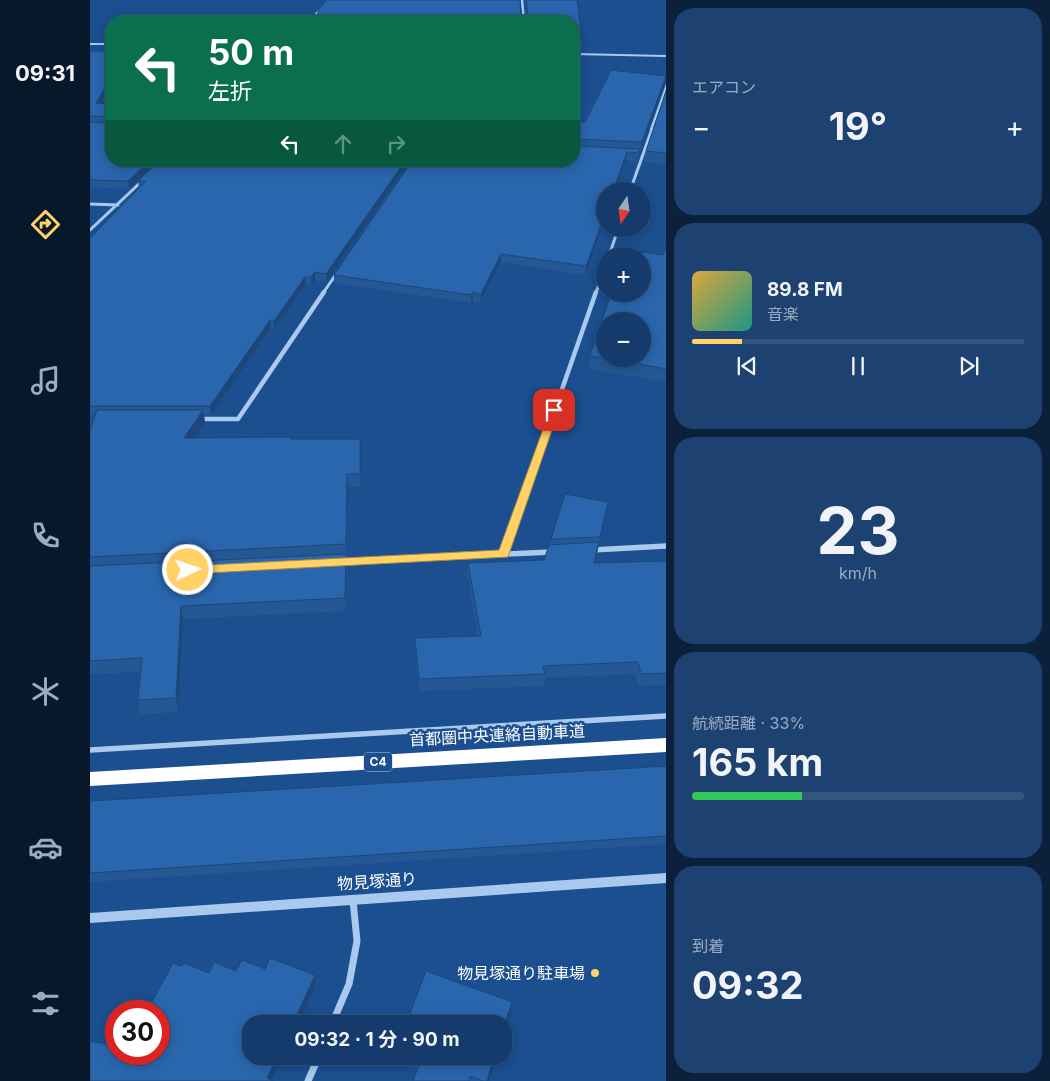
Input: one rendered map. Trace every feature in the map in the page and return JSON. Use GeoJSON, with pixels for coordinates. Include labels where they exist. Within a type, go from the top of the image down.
{"type":"FeatureCollection","features":[{"type":"Feature","properties":{"kind":"highway","name":"首都圏中央連絡自動車道"},"geometry":{"type":"LineString","coordinates":[[90,779],[666,745]]}},
{"type":"Feature","properties":{"kind":"street"},"geometry":{"type":"LineString","coordinates":[[316,15],[330,0]]}},
{"type":"Feature","properties":{"kind":"street"},"geometry":{"type":"LineString","coordinates":[[522,0],[523,15]]}},
{"type":"Feature","properties":{"kind":"street"},"geometry":{"type":"LineString","coordinates":[[90,44],[105,44]]}},
{"type":"Feature","properties":{"kind":"street"},"geometry":{"type":"LineString","coordinates":[[580,54],[666,56]]}},
{"type":"Feature","properties":{"kind":"street"},"geometry":{"type":"LineString","coordinates":[[633,182],[666,85]]}},
{"type":"Feature","properties":{"kind":"street"},"geometry":{"type":"LineString","coordinates":[[90,230],[148,176]]}},
{"type":"Feature","properties":{"kind":"street"},"geometry":{"type":"LineString","coordinates":[[90,204],[118,205]]}},
{"type":"Feature","properties":{"kind":"street"},"geometry":{"type":"LineString","coordinates":[[188,419],[238,419],[341,268]]}},
{"type":"Feature","properties":{"kind":"street"},"geometry":{"type":"LineString","coordinates":[[504,554],[596,293]]}},
{"type":"Feature","properties":{"kind":"street"},"geometry":{"type":"LineString","coordinates":[[580,551],[666,546]]}},
{"type":"Feature","properties":{"kind":"street"},"geometry":{"type":"LineString","coordinates":[[336,562],[561,551]]}},
{"type":"Feature","properties":{"kind":"street"},"geometry":{"type":"LineString","coordinates":[[90,750],[666,716]]}},
{"type":"Feature","properties":{"kind":"street","name":"物見塚通り"},"geometry":{"type":"LineString","coordinates":[[90,918],[666,878]]}},
{"type":"Feature","properties":{"kind":"street"},"geometry":{"type":"LineString","coordinates":[[336,1015],[349,984],[357,941],[353,899]]}},
{"type":"Feature","properties":{"kind":"street"},"geometry":{"type":"LineString","coordinates":[[308,1081],[314,1065]]}},
{"type":"Feature","properties":{"kind":"building"},"geometry":{"type":"Polygon","coordinates":[[[327,0],[520,0],[521,15],[317,15],[319,9],[327,0]]]}},
{"type":"Feature","properties":{"kind":"building"},"geometry":{"type":"Polygon","coordinates":[[[526,0],[577,0],[579,15],[528,15],[526,0]]]}},
{"type":"Feature","properties":{"kind":"building"},"geometry":{"type":"Polygon","coordinates":[[[90,51],[105,51],[105,88],[96,103],[105,104],[105,117],[90,116],[90,51]]]}},
{"type":"Feature","properties":{"kind":"building"},"geometry":{"type":"Polygon","coordinates":[[[611,70],[666,76],[642,142],[580,139],[580,122],[585,122],[611,70]]]}},
{"type":"Feature","properties":{"kind":"building"},"geometry":{"type":"Polygon","coordinates":[[[666,91],[666,153],[646,151],[666,91]]]}},
{"type":"Feature","properties":{"kind":"building"},"geometry":{"type":"Polygon","coordinates":[[[90,122],[105,123],[105,167],[143,167],[128,181],[90,180],[90,122]]]}},
{"type":"Feature","properties":{"kind":"building"},"geometry":{"type":"Polygon","coordinates":[[[580,146],[640,149],[638,153],[627,152],[616,182],[596,182],[596,238],[586,266],[501,254],[481,294],[473,292],[471,295],[334,275],[408,167],[580,167],[580,146]]]}},
{"type":"Feature","properties":{"kind":"building"},"geometry":{"type":"Polygon","coordinates":[[[153,167],[401,167],[326,274],[315,272],[311,277],[305,277],[274,321],[270,320],[210,406],[90,406],[90,238],[146,181],[138,181],[153,167]]]}},
{"type":"Feature","properties":{"kind":"building"},"geometry":{"type":"Polygon","coordinates":[[[666,247],[666,369],[651,366],[651,312],[605,312],[608,302],[651,302],[651,253],[663,255],[666,247]]]}},
{"type":"Feature","properties":{"kind":"building"},"geometry":{"type":"Polygon","coordinates":[[[596,338],[596,357],[590,356],[596,338]]]}},
{"type":"Feature","properties":{"kind":"building"},"geometry":{"type":"Polygon","coordinates":[[[97,410],[203,410],[184,438],[291,437],[291,439],[360,439],[360,474],[347,474],[346,544],[90,557],[90,431],[97,410]]]}},
{"type":"Feature","properties":{"kind":"building"},"geometry":{"type":"Polygon","coordinates":[[[565,494],[608,502],[600,537],[551,539],[565,494]]]}},
{"type":"Feature","properties":{"kind":"building"},"geometry":{"type":"Polygon","coordinates":[[[599,542],[594,563],[666,561],[666,673],[641,674],[638,662],[543,666],[545,674],[419,679],[415,638],[481,636],[468,563],[544,560],[549,545],[599,542]]]}},
{"type":"Feature","properties":{"kind":"building"},"geometry":{"type":"Polygon","coordinates":[[[346,554],[345,598],[181,606],[176,698],[138,700],[142,658],[90,661],[90,566],[346,554]]]}},
{"type":"Feature","properties":{"kind":"building"},"geometry":{"type":"Polygon","coordinates":[[[666,766],[666,836],[90,873],[90,801],[666,766]]]}},
{"type":"Feature","properties":{"kind":"building"},"geometry":{"type":"Polygon","coordinates":[[[270,958],[315,975],[297,1015],[242,1015],[242,1065],[274,1065],[267,1078],[273,1081],[90,1081],[90,1041],[105,1044],[105,1065],[170,1065],[170,1000],[153,1000],[173,963],[182,966],[184,963],[209,973],[214,962],[236,971],[242,960],[265,969],[270,958]]]}},
{"type":"Feature","properties":{"kind":"building"},"geometry":{"type":"Polygon","coordinates":[[[426,971],[512,1002],[508,1015],[409,1015],[426,971]]]}},
{"type":"Feature","properties":{"kind":"building"},"geometry":{"type":"Polygon","coordinates":[[[419,1065],[491,1065],[487,1081],[470,1076],[469,1081],[413,1081],[419,1065]]]}},
{"type":"Feature","properties":{"kind":"place","name":"物見塚通り駐車場"},"geometry":{"type":"Point","coordinates":[595,973]}},
{"type":"Feature","properties":{"kind":"route"},"geometry":{"type":"LineString","coordinates":[[188,570],[504,554],[554,410]]}}]}
